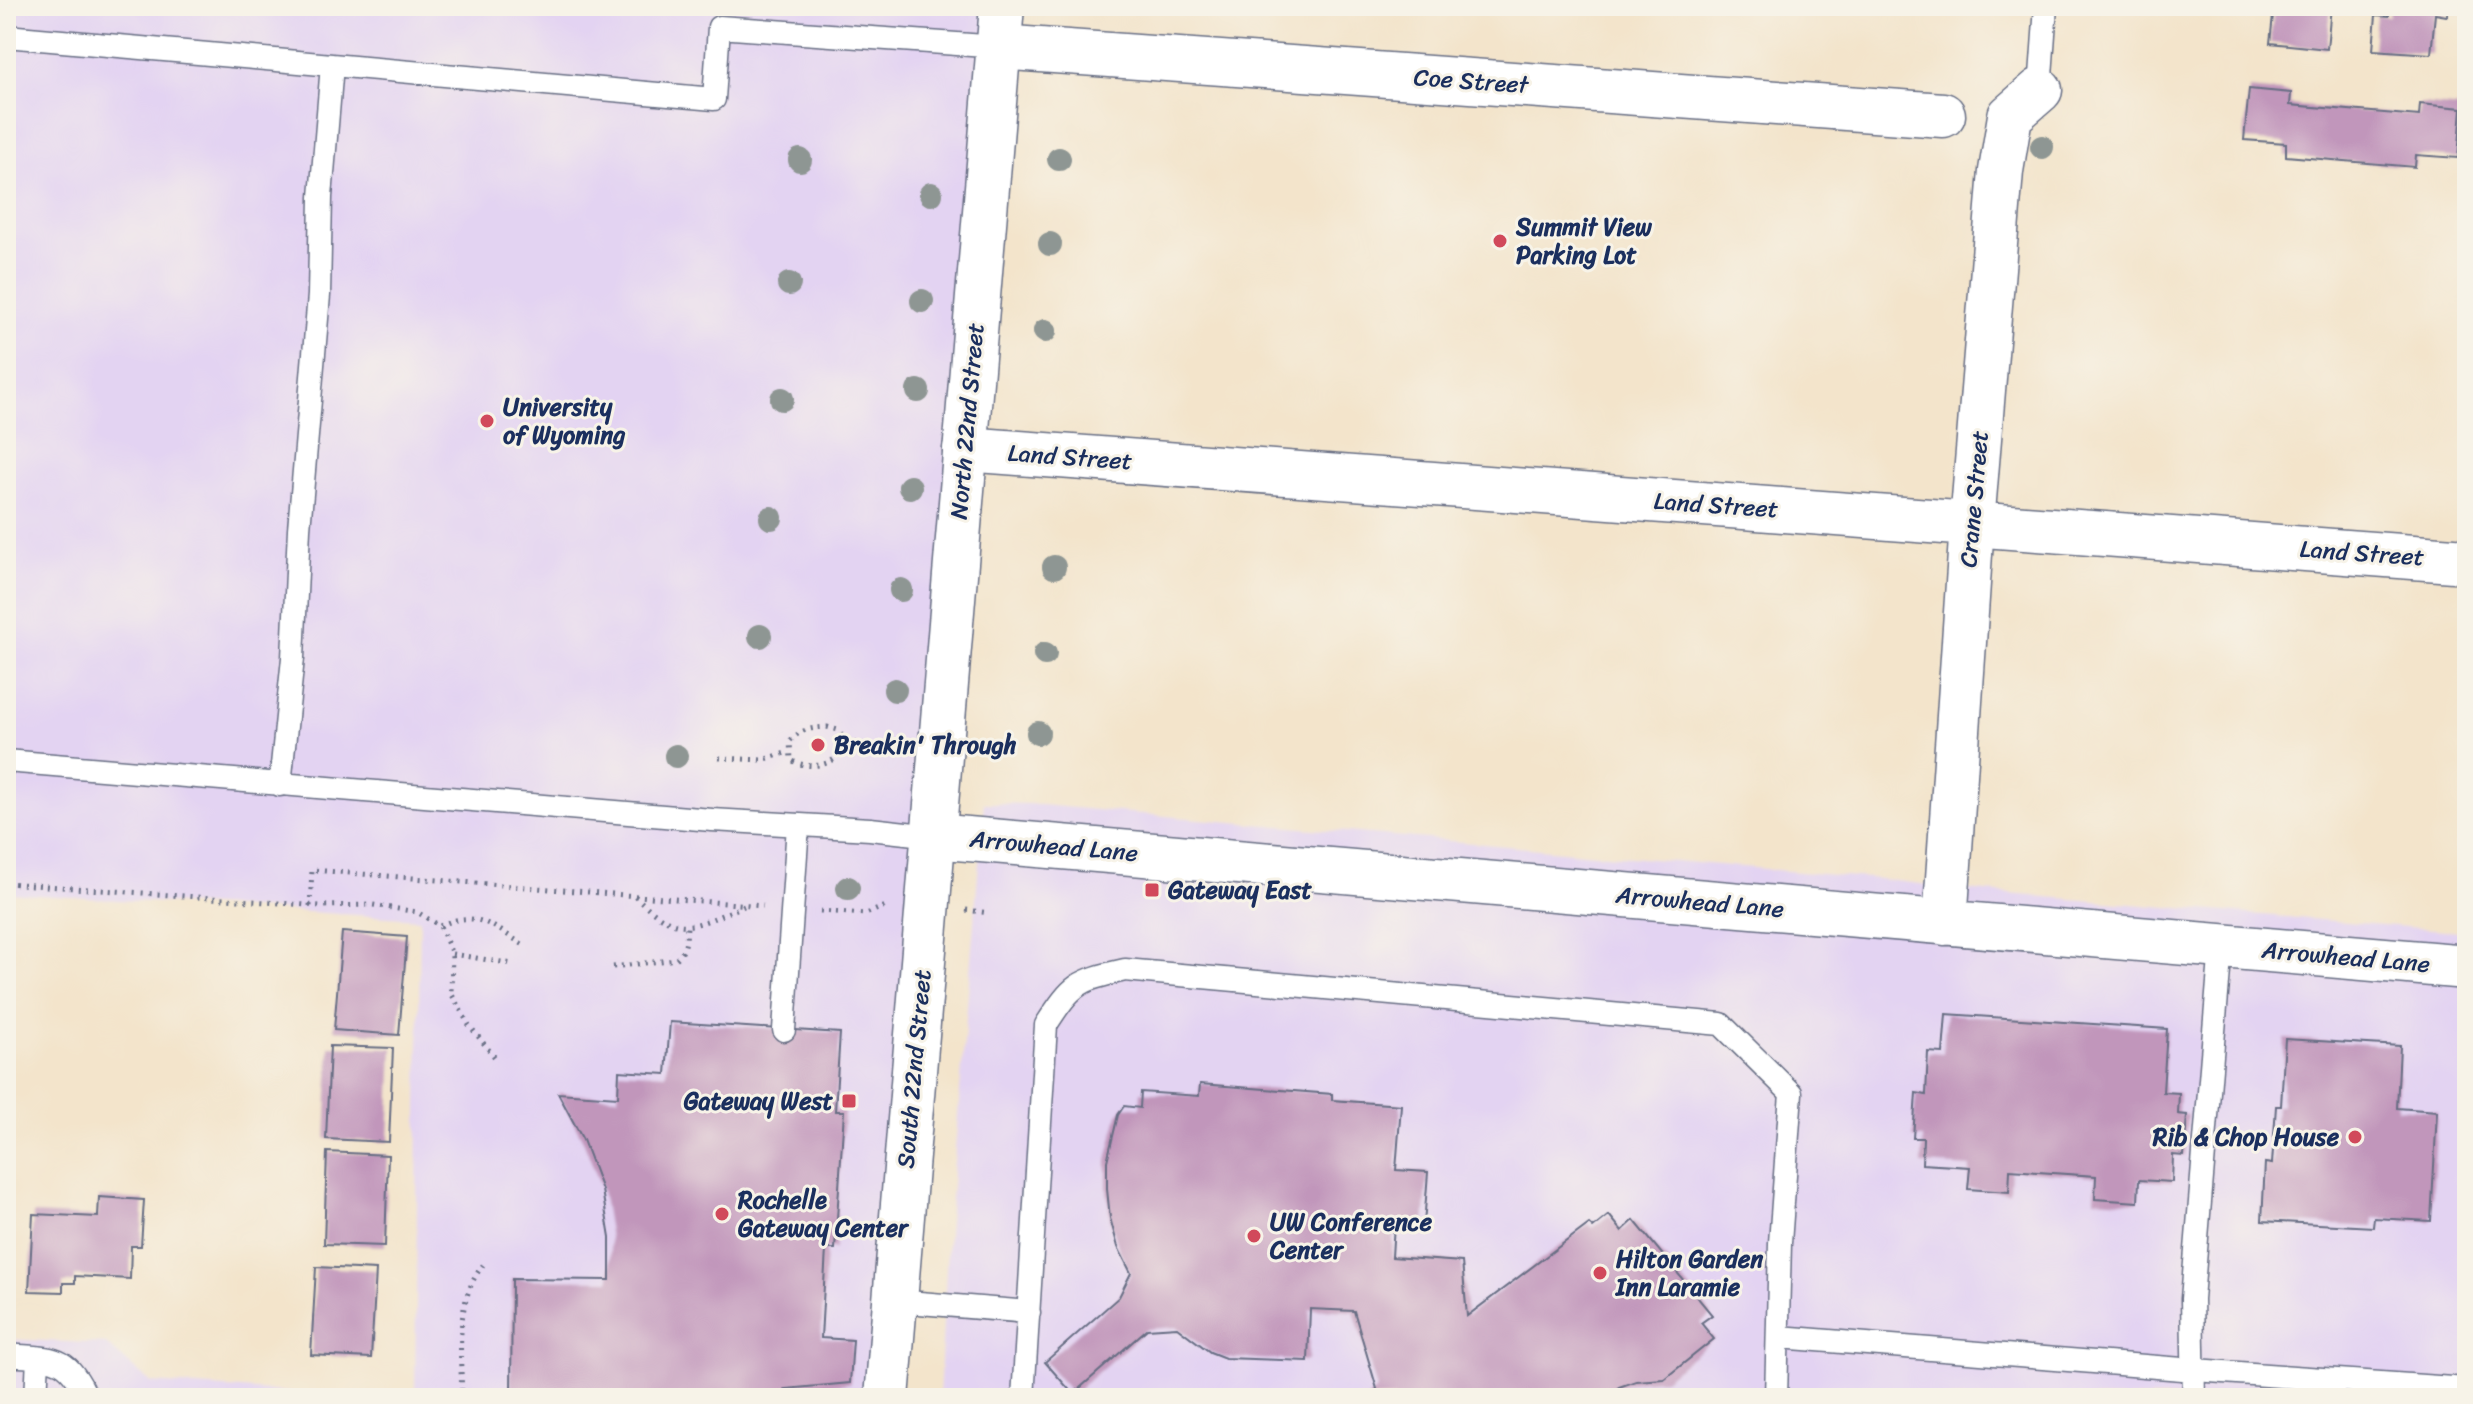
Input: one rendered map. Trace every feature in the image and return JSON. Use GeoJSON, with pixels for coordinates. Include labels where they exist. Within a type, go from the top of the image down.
{"type":"FeatureCollection","features":[{"type":"Feature","properties":{"kind":"street","name":"Coe Street"},"geometry":{"type":"LineString","coordinates":[[1000,27],[1943,115]]}},
{"type":"Feature","properties":{"kind":"street","name":"North 22nd Street"},"geometry":{"type":"LineString","coordinates":[[933,836],[1000,27]]}},
{"type":"Feature","properties":{"kind":"street","name":"Crane Street"},"geometry":{"type":"LineString","coordinates":[[1945,923],[1972,524],[2001,171],[2010,116],[2040,90]]}},
{"type":"Feature","properties":{"kind":"street","name":"Land Street"},"geometry":{"type":"LineString","coordinates":[[965,449],[2467,561]]}},
{"type":"Feature","properties":{"kind":"street","name":"South 22nd Street"},"geometry":{"type":"LineString","coordinates":[[887,1398],[933,836]]}},
{"type":"Feature","properties":{"kind":"street","name":"Arrowhead Lane"},"geometry":{"type":"LineString","coordinates":[[933,836],[2467,967]]}},
{"type":"Feature","properties":{"kind":"lane"},"geometry":{"type":"LineString","coordinates":[[2040,90],[2046,6]]}},
{"type":"Feature","properties":{"kind":"lane"},"geometry":{"type":"LineString","coordinates":[[6,36],[714,99],[719,27],[1000,27]]}},
{"type":"Feature","properties":{"kind":"lane"},"geometry":{"type":"LineString","coordinates":[[280,785],[293,658],[299,529],[317,326],[321,197],[332,65]]}},
{"type":"Feature","properties":{"kind":"lane"},"geometry":{"type":"LineString","coordinates":[[6,761],[933,836]]}},
{"type":"Feature","properties":{"kind":"lane"},"geometry":{"type":"LineString","coordinates":[[784,1030],[798,825]]}},
{"type":"Feature","properties":{"kind":"lane"},"geometry":{"type":"LineString","coordinates":[[2194,1398],[2192,1299],[2221,946]]}},
{"type":"Feature","properties":{"kind":"lane"},"geometry":{"type":"LineString","coordinates":[[1023,1398],[1046,1025],[1065,995],[1087,979],[1125,970],[1721,1024],[1791,1093],[1780,1243],[1776,1398]]}},
{"type":"Feature","properties":{"kind":"lane"},"geometry":{"type":"LineString","coordinates":[[895,1301],[1029,1312]]}},
{"type":"Feature","properties":{"kind":"lane"},"geometry":{"type":"LineString","coordinates":[[1779,1337],[2467,1389]]}},
{"type":"Feature","properties":{"kind":"lane"},"geometry":{"type":"LineString","coordinates":[[6,1355],[58,1360],[77,1375],[87,1398]]}},
{"type":"Feature","properties":{"kind":"lane"},"geometry":{"type":"LineString","coordinates":[[36,1398],[38,1358]]}},
{"type":"Feature","properties":{"kind":"path"},"geometry":{"type":"LineString","coordinates":[[809,728],[838,730],[846,742],[845,748],[836,757],[816,767],[799,765],[791,760],[790,741],[809,728]]}},
{"type":"Feature","properties":{"kind":"path"},"geometry":{"type":"LineString","coordinates":[[846,742],[876,746]]}},
{"type":"Feature","properties":{"kind":"path"},"geometry":{"type":"LineString","coordinates":[[719,758],[762,760],[789,752]]}},
{"type":"Feature","properties":{"kind":"path"},"geometry":{"type":"LineString","coordinates":[[310,906],[312,870],[866,914],[888,905],[989,913]]}},
{"type":"Feature","properties":{"kind":"path"},"geometry":{"type":"LineString","coordinates":[[6,883],[310,906],[373,905],[417,912],[440,926],[452,954],[451,993],[469,1025],[497,1060]]}},
{"type":"Feature","properties":{"kind":"path"},"geometry":{"type":"LineString","coordinates":[[634,895],[662,918],[687,926],[710,922],[748,904]]}},
{"type":"Feature","properties":{"kind":"path"},"geometry":{"type":"LineString","coordinates":[[440,926],[466,917],[524,945]]}},
{"type":"Feature","properties":{"kind":"path"},"geometry":{"type":"LineString","coordinates":[[613,967],[676,959],[686,945],[687,926]]}},
{"type":"Feature","properties":{"kind":"path"},"geometry":{"type":"LineString","coordinates":[[452,954],[513,964]]}},
{"type":"Feature","properties":{"kind":"path"},"geometry":{"type":"LineString","coordinates":[[462,1398],[461,1323],[472,1279],[483,1265]]}},
{"type":"Feature","properties":{"kind":"shaded area","name":"University of Wyoming"},"geometry":{"type":"Polygon","coordinates":[[[6,6],[1002,6],[887,1398],[415,1398],[420,919],[6,893],[6,6]]]}},
{"type":"Feature","properties":{"kind":"shaded area"},"geometry":{"type":"Polygon","coordinates":[[[984,803],[1029,804],[1879,879],[1985,892],[2467,932],[2467,1398],[939,1398],[948,1234],[984,803]]]}},
{"type":"Feature","properties":{"kind":"shaded area"},"geometry":{"type":"Polygon","coordinates":[[[6,1339],[106,1344],[151,1383],[375,1398],[6,1398],[6,1339]]]}},
{"type":"Feature","properties":{"kind":"building"},"geometry":{"type":"Polygon","coordinates":[[[2274,6],[2331,6],[2327,49],[2270,43],[2274,6]]]}},
{"type":"Feature","properties":{"kind":"building"},"geometry":{"type":"Polygon","coordinates":[[[2389,6],[2448,6],[2447,16],[2435,14],[2431,54],[2373,50],[2376,15],[2389,16],[2389,6]]]}},
{"type":"Feature","properties":{"kind":"building"},"geometry":{"type":"Polygon","coordinates":[[[2249,89],[2291,93],[2290,105],[2419,116],[2420,104],[2462,108],[2458,158],[2416,155],[2415,167],[2286,156],[2286,143],[2244,140],[2249,89]]]}},
{"type":"Feature","properties":{"kind":"building"},"geometry":{"type":"Polygon","coordinates":[[[342,932],[407,937],[399,1035],[334,1030],[342,932]]]}},
{"type":"Feature","properties":{"kind":"building"},"geometry":{"type":"Polygon","coordinates":[[[1946,1014],[2167,1029],[2163,1092],[2179,1093],[2178,1114],[2187,1115],[2184,1156],[2173,1155],[2172,1182],[2139,1180],[2138,1202],[2095,1199],[2096,1176],[2010,1170],[2009,1192],[1968,1189],[1970,1167],[1922,1164],[1923,1138],[1913,1138],[1916,1093],[1926,1095],[1928,1052],[1943,1053],[1946,1014]]]}},
{"type":"Feature","properties":{"kind":"building","name":"Rochelle Gateway Center"},"geometry":{"type":"Polygon","coordinates":[[[670,1022],[840,1033],[835,1111],[844,1111],[835,1249],[826,1249],[821,1338],[853,1340],[850,1383],[785,1389],[794,1398],[712,1398],[712,1395],[674,1398],[511,1398],[512,1279],[610,1280],[610,1238],[602,1190],[583,1140],[558,1093],[618,1097],[619,1071],[666,1074],[670,1022]]]}},
{"type":"Feature","properties":{"kind":"building","name":"Rib & Chop House"},"geometry":{"type":"Polygon","coordinates":[[[2285,1039],[2400,1046],[2397,1108],[2437,1111],[2431,1221],[2374,1218],[2373,1227],[2262,1221],[2265,1163],[2272,1164],[2276,1106],[2281,1106],[2285,1039]]]}},
{"type":"Feature","properties":{"kind":"building"},"geometry":{"type":"Polygon","coordinates":[[[330,1046],[393,1048],[389,1142],[326,1139],[330,1046]]]}},
{"type":"Feature","properties":{"kind":"building","name":"UW Conference Center"},"geometry":{"type":"Polygon","coordinates":[[[1200,1084],[1332,1094],[1332,1100],[1401,1105],[1396,1170],[1428,1172],[1424,1225],[1394,1223],[1392,1257],[1462,1262],[1467,1316],[1589,1224],[1593,1228],[1609,1215],[1622,1231],[1634,1220],[1712,1315],[1701,1323],[1714,1339],[1664,1379],[1636,1381],[1619,1387],[1604,1398],[1367,1398],[1377,1389],[1354,1311],[1310,1309],[1308,1361],[1225,1358],[1210,1352],[1177,1327],[1147,1329],[1073,1394],[1045,1362],[1119,1297],[1131,1273],[1118,1247],[1110,1218],[1107,1189],[1107,1161],[1118,1115],[1124,1106],[1140,1108],[1141,1092],[1199,1096],[1200,1084]]]}},
{"type":"Feature","properties":{"kind":"building"},"geometry":{"type":"Polygon","coordinates":[[[327,1152],[388,1155],[385,1246],[324,1244],[327,1152]]]}},
{"type":"Feature","properties":{"kind":"building"},"geometry":{"type":"Polygon","coordinates":[[[99,1197],[144,1200],[141,1246],[131,1246],[130,1279],[75,1276],[75,1283],[63,1283],[63,1292],[29,1291],[33,1214],[98,1217],[99,1197]]]}},
{"type":"Feature","properties":{"kind":"building"},"geometry":{"type":"Polygon","coordinates":[[[316,1267],[376,1270],[371,1358],[311,1355],[316,1267]]]}},
{"type":"Feature","properties":{"kind":"place","name":"Summit View Parking Lot"},"geometry":{"type":"Point","coordinates":[1500,241]}},
{"type":"Feature","properties":{"kind":"place","name":"University of Wyoming"},"geometry":{"type":"Point","coordinates":[487,421]}},
{"type":"Feature","properties":{"kind":"place","name":"Breakin' Through"},"geometry":{"type":"Point","coordinates":[818,745]}},
{"type":"Feature","properties":{"kind":"place","name":"Gateway East"},"geometry":{"type":"Point","coordinates":[1152,890]}},
{"type":"Feature","properties":{"kind":"place","name":"Gateway West"},"geometry":{"type":"Point","coordinates":[849,1101]}},
{"type":"Feature","properties":{"kind":"place","name":"Rib & Chop House"},"geometry":{"type":"Point","coordinates":[2355,1137]}},
{"type":"Feature","properties":{"kind":"place","name":"Rochelle Gateway Center"},"geometry":{"type":"Point","coordinates":[722,1214]}},
{"type":"Feature","properties":{"kind":"place","name":"UW Conference Center"},"geometry":{"type":"Point","coordinates":[1254,1236]}},
{"type":"Feature","properties":{"kind":"place","name":"Hilton Garden Inn Laramie"},"geometry":{"type":"Point","coordinates":[1600,1273]}}]}
